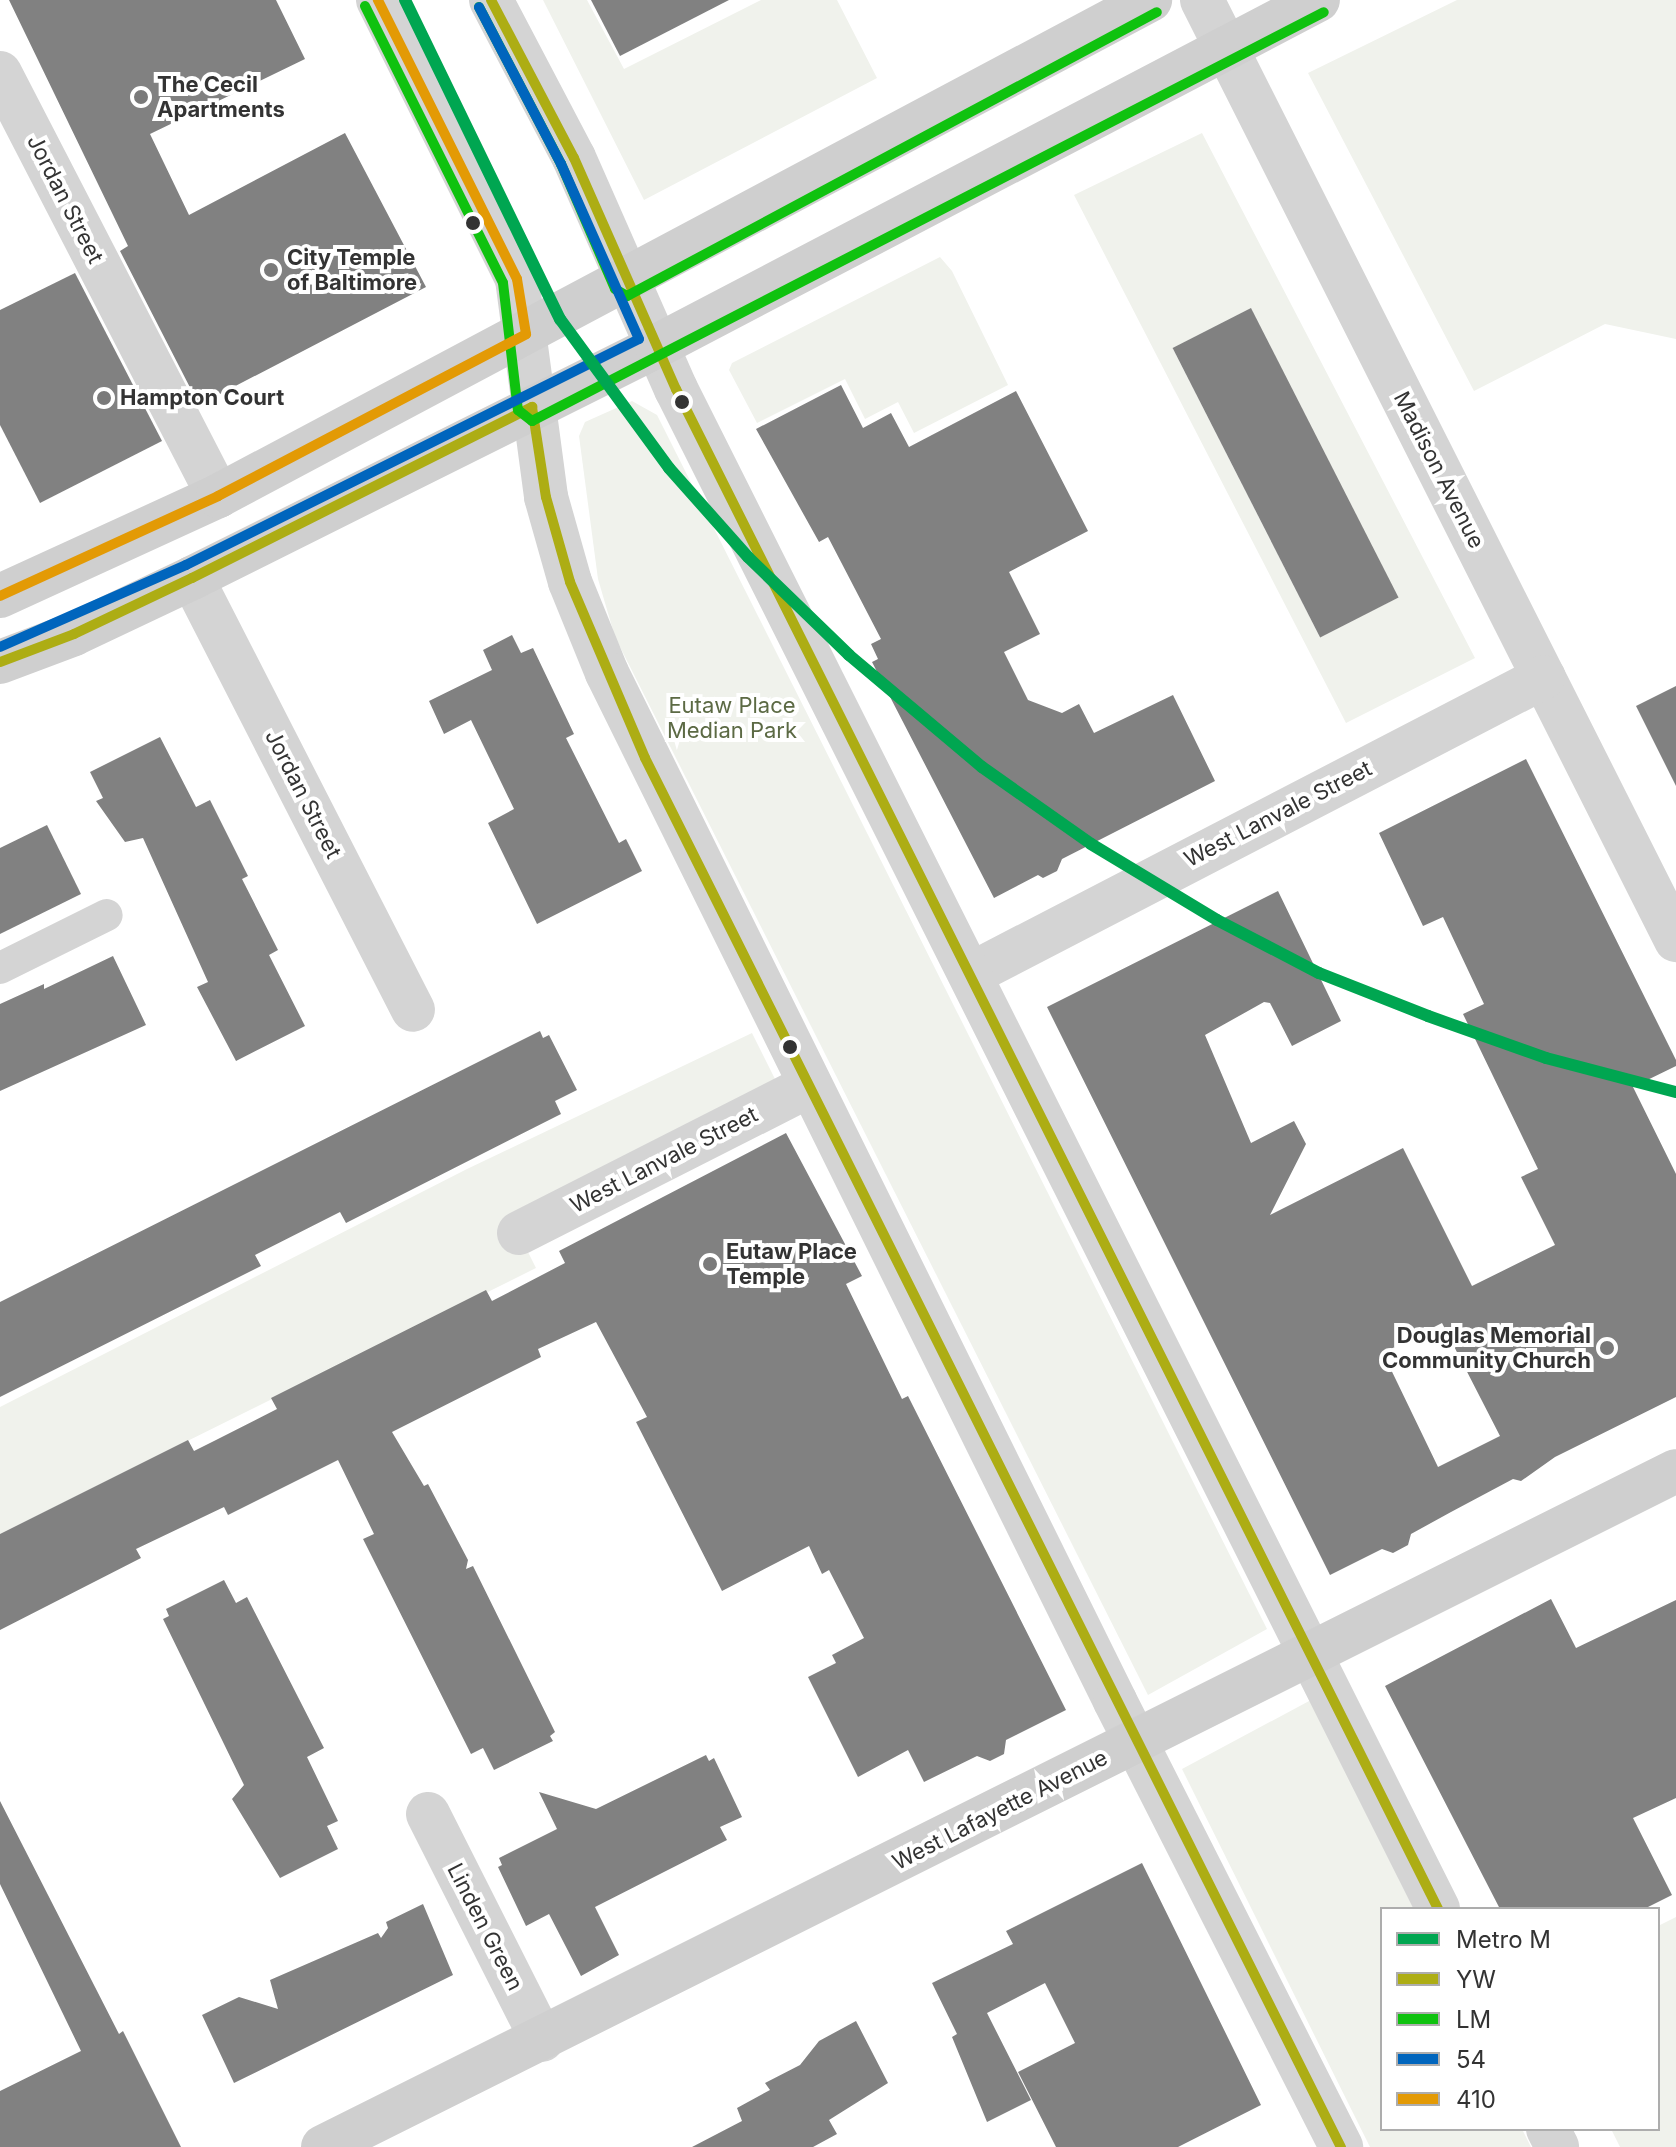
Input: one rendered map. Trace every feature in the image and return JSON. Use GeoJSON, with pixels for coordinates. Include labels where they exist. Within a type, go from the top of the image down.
{"type":"FeatureCollection","features":[{"type":"Feature","properties":{"kind":"main road"},"geometry":{"type":"LineString","coordinates":[[0,596],[218,496],[627,282],[1150,0]]}},
{"type":"Feature","properties":{"kind":"main road"},"geometry":{"type":"LineString","coordinates":[[0,662],[74,634],[192,578],[657,346],[1318,0]]}},
{"type":"Feature","properties":{"kind":"main road","name":"West Lafayette Avenue"},"geometry":{"type":"LineString","coordinates":[[323,2147],[1676,1471]]}},
{"type":"Feature","properties":{"kind":"street"},"geometry":{"type":"LineString","coordinates":[[378,0],[517,279],[526,334],[532,407],[550,511],[570,582],[601,660],[1135,1742],[1341,2147]]}},
{"type":"Feature","properties":{"kind":"street"},"geometry":{"type":"LineString","coordinates":[[491,0],[574,158],[657,346],[1437,1907]]}},
{"type":"Feature","properties":{"kind":"street","name":"Madison Avenue"},"geometry":{"type":"LineString","coordinates":[[1202,0],[1676,940]]}},
{"type":"Feature","properties":{"kind":"street","name":"Jordan Street"},"geometry":{"type":"LineString","coordinates":[[0,73],[218,496]]}},
{"type":"Feature","properties":{"kind":"street","name":"Jordan Street"},"geometry":{"type":"LineString","coordinates":[[192,578],[413,1010]]}},
{"type":"Feature","properties":{"kind":"street","name":"West Lanvale Street"},"geometry":{"type":"LineString","coordinates":[[971,974],[1544,677]]}},
{"type":"Feature","properties":{"kind":"street"},"geometry":{"type":"LineString","coordinates":[[0,968],[107,915]]}},
{"type":"Feature","properties":{"kind":"street","name":"West Lanvale Street"},"geometry":{"type":"LineString","coordinates":[[519,1233],[809,1086]]}},
{"type":"Feature","properties":{"kind":"street","name":"Linden Green"},"geometry":{"type":"LineString","coordinates":[[428,1814],[542,2040]]}},
{"type":"Feature","properties":{"kind":"green space"},"geometry":{"type":"Polygon","coordinates":[[[543,0],[587,0],[624,69],[761,0],[837,0],[877,78],[644,200],[543,0]]]}},
{"type":"Feature","properties":{"kind":"green space"},"geometry":{"type":"Polygon","coordinates":[[[1457,0],[1676,0],[1676,339],[1605,324],[1474,391],[1308,73],[1457,0]]]}},
{"type":"Feature","properties":{"kind":"green space"},"geometry":{"type":"Polygon","coordinates":[[[1202,133],[1475,658],[1346,723],[1074,195],[1202,133]],[[1251,309],[1173,349],[1320,637],[1397,598],[1251,309]]]}},
{"type":"Feature","properties":{"kind":"green space"},"geometry":{"type":"Polygon","coordinates":[[[940,257],[952,271],[1008,385],[914,433],[898,402],[865,419],[845,379],[757,423],[729,370],[732,363],[940,257]]]}},
{"type":"Feature","properties":{"kind":"green space","name":"Eutaw Place Median Park"},"geometry":{"type":"Polygon","coordinates":[[[632,401],[657,415],[1267,1629],[1148,1695],[615,637],[598,579],[579,436],[585,422],[632,401]]]}},
{"type":"Feature","properties":{"kind":"green space"},"geometry":{"type":"Polygon","coordinates":[[[752,1033],[783,1095],[523,1242],[536,1268],[0,1534],[0,1407],[467,1169],[752,1033]]]}},
{"type":"Feature","properties":{"kind":"green space"},"geometry":{"type":"Polygon","coordinates":[[[1311,1700],[1413,1907],[1380,1907],[1380,2131],[1523,2131],[1531,2147],[1370,2147],[1182,1769],[1311,1700]]]}},
{"type":"Feature","properties":{"kind":"green space"},"geometry":{"type":"Polygon","coordinates":[[[1676,1917],[1676,2147],[1620,2147],[1612,2131],[1660,2131],[1660,1925],[1676,1917]]]}},
{"type":"Feature","properties":{"kind":"building"},"geometry":{"type":"Polygon","coordinates":[[[9,0],[276,0],[305,59],[150,134],[189,215],[345,133],[426,287],[199,405],[120,251],[128,246],[9,0]]]}},
{"type":"Feature","properties":{"kind":"building"},"geometry":{"type":"Polygon","coordinates":[[[591,0],[729,0],[620,56],[591,0]]]}},
{"type":"Feature","properties":{"kind":"building","name":"Hampton Court"},"geometry":{"type":"Polygon","coordinates":[[[75,273],[162,441],[40,503],[0,425],[0,310],[75,273]]]}},
{"type":"Feature","properties":{"kind":"building"},"geometry":{"type":"Polygon","coordinates":[[[1251,308],[1399,598],[1320,638],[1173,348],[1251,308]]]}},
{"type":"Feature","properties":{"kind":"building"},"geometry":{"type":"Polygon","coordinates":[[[841,385],[863,428],[891,413],[909,447],[1016,391],[1088,531],[1009,572],[1040,634],[1004,652],[1028,700],[1062,713],[1079,704],[1094,733],[1173,695],[1215,781],[1062,859],[1057,871],[1043,878],[1038,875],[994,898],[872,662],[878,659],[871,644],[881,639],[828,537],[819,542],[756,429],[841,385]]]}},
{"type":"Feature","properties":{"kind":"building"},"geometry":{"type":"Polygon","coordinates":[[[512,635],[521,653],[533,648],[574,734],[566,738],[619,843],[626,839],[642,871],[537,924],[488,823],[514,809],[471,720],[444,734],[429,701],[492,670],[483,650],[512,635]]]}},
{"type":"Feature","properties":{"kind":"building"},"geometry":{"type":"Polygon","coordinates":[[[1676,686],[1676,786],[1636,706],[1676,686]]]}},
{"type":"Feature","properties":{"kind":"building"},"geometry":{"type":"Polygon","coordinates":[[[160,737],[196,807],[210,800],[248,876],[242,879],[278,950],[269,955],[305,1026],[236,1061],[197,987],[208,982],[143,838],[125,842],[96,801],[103,798],[90,772],[160,737]]]}},
{"type":"Feature","properties":{"kind":"building"},"geometry":{"type":"Polygon","coordinates":[[[1526,759],[1676,1060],[1676,1066],[1633,1087],[1676,1174],[1676,1397],[1555,1457],[1521,1481],[1513,1479],[1411,1534],[1408,1545],[1393,1553],[1382,1549],[1330,1575],[1047,1007],[1278,891],[1341,1021],[1292,1046],[1270,1003],[1264,1002],[1205,1035],[1251,1143],[1294,1121],[1306,1144],[1270,1215],[1403,1148],[1472,1286],[1555,1245],[1521,1177],[1538,1169],[1463,1014],[1484,1004],[1443,917],[1423,926],[1379,833],[1526,759]],[[1442,1323],[1383,1353],[1438,1467],[1500,1436],[1442,1323]]]}},
{"type":"Feature","properties":{"kind":"building"},"geometry":{"type":"Polygon","coordinates":[[[47,825],[81,894],[0,934],[0,848],[47,825]]]}},
{"type":"Feature","properties":{"kind":"building"},"geometry":{"type":"Polygon","coordinates":[[[113,956],[146,1025],[0,1091],[0,1004],[44,984],[44,989],[113,956]]]}},
{"type":"Feature","properties":{"kind":"building"},"geometry":{"type":"Polygon","coordinates":[[[540,1031],[543,1038],[549,1035],[577,1090],[555,1101],[561,1114],[346,1223],[340,1212],[255,1255],[261,1266],[0,1397],[0,1302],[540,1031]]]}},
{"type":"Feature","properties":{"kind":"building"},"geometry":{"type":"Polygon","coordinates":[[[786,1133],[862,1276],[846,1284],[902,1399],[908,1396],[1066,1710],[1006,1740],[1004,1754],[990,1761],[977,1756],[924,1782],[908,1750],[858,1777],[808,1677],[836,1663],[832,1655],[864,1638],[829,1570],[822,1574],[809,1546],[722,1591],[636,1422],[647,1417],[596,1322],[538,1349],[541,1357],[392,1432],[424,1486],[428,1484],[468,1560],[466,1569],[473,1566],[555,1732],[550,1736],[553,1741],[494,1770],[483,1748],[471,1754],[363,1539],[374,1534],[338,1460],[228,1515],[224,1507],[136,1549],[141,1558],[0,1630],[0,1534],[188,1440],[194,1451],[216,1440],[277,1409],[271,1398],[486,1290],[492,1301],[565,1263],[559,1251],[786,1133]]]}},
{"type":"Feature","properties":{"kind":"building"},"geometry":{"type":"Polygon","coordinates":[[[224,1580],[236,1603],[247,1597],[324,1748],[307,1757],[338,1821],[327,1826],[338,1849],[280,1878],[232,1799],[244,1785],[163,1619],[169,1616],[166,1609],[224,1580]]]}},
{"type":"Feature","properties":{"kind":"building"},"geometry":{"type":"Polygon","coordinates":[[[1551,1599],[1576,1648],[1676,1600],[1676,1798],[1633,1818],[1672,1895],[1648,1907],[1499,1907],[1385,1686],[1551,1599]]]}},
{"type":"Feature","properties":{"kind":"building"},"geometry":{"type":"Polygon","coordinates":[[[706,1755],[709,1761],[714,1758],[742,1817],[720,1827],[727,1840],[595,1907],[619,1955],[581,1976],[549,1914],[526,1926],[498,1867],[502,1865],[499,1858],[557,1829],[539,1792],[596,1809],[706,1755]]]}},
{"type":"Feature","properties":{"kind":"building"},"geometry":{"type":"Polygon","coordinates":[[[0,1801],[119,2034],[123,2031],[181,2147],[0,2147],[0,2091],[81,2051],[0,1884],[0,1801]]]}},
{"type":"Feature","properties":{"kind":"building"},"geometry":{"type":"Polygon","coordinates":[[[1142,1863],[1261,2105],[1178,2147],[1056,2147],[1018,2072],[1075,2043],[1045,1983],[987,2013],[1031,2100],[987,2122],[952,2037],[957,2034],[932,1983],[1013,1944],[1006,1931],[1142,1863]]]}},
{"type":"Feature","properties":{"kind":"building"},"geometry":{"type":"Polygon","coordinates":[[[423,1904],[453,1975],[234,2083],[202,2015],[239,1997],[278,2009],[270,1980],[378,1933],[381,1938],[388,1928],[386,1922],[423,1904]]]}},
{"type":"Feature","properties":{"kind":"building"},"geometry":{"type":"Polygon","coordinates":[[[856,2021],[888,2083],[829,2120],[837,2134],[813,2147],[692,2147],[742,2121],[737,2108],[770,2090],[765,2083],[800,2065],[819,2041],[856,2021]]]}},
{"type":"Feature","properties":{"kind":"metro line","name":"M"},"geometry":{"type":"LineString","coordinates":[[405,0],[560,319],[669,468],[748,557],[849,655],[982,767],[1091,844],[1217,920],[1319,973],[1428,1016],[1546,1058],[1676,1092]]}},
{"type":"Feature","properties":{"kind":"transit line","name":"410"},"geometry":{"type":"LineString","coordinates":[[0,596],[218,496],[526,334],[517,279],[378,0]]}},
{"type":"Feature","properties":{"kind":"transit line","name":"YW"},"geometry":{"type":"LineString","coordinates":[[491,0],[574,158],[676,389],[1437,1907]]}},
{"type":"Feature","properties":{"kind":"transit line","name":"LM"},"geometry":{"type":"LineString","coordinates":[[365,6],[503,283],[518,410],[532,421],[1324,12]]}},
{"type":"Feature","properties":{"kind":"transit line","name":"LM"},"geometry":{"type":"LineString","coordinates":[[479,7],[561,164],[615,289],[627,296],[1157,12]]}},
{"type":"Feature","properties":{"kind":"transit line","name":"54"},"geometry":{"type":"LineString","coordinates":[[0,647],[186,565],[639,339],[561,164],[479,7]]}},
{"type":"Feature","properties":{"kind":"transit line","name":"YW"},"geometry":{"type":"LineString","coordinates":[[0,662],[74,634],[192,578],[532,407],[546,497],[570,582],[645,758],[1341,2147]]}},
{"type":"Feature","properties":{"kind":"place","name":"The Cecil Apartments"},"geometry":{"type":"Point","coordinates":[141,97]}},
{"type":"Feature","properties":{"kind":"place","name":"City Temple of Baltimore"},"geometry":{"type":"Point","coordinates":[271,270]}},
{"type":"Feature","properties":{"kind":"place","name":"Hampton Court"},"geometry":{"type":"Point","coordinates":[104,398]}},
{"type":"Feature","properties":{"kind":"place","name":"Eutaw Place Temple"},"geometry":{"type":"Point","coordinates":[710,1264]}},
{"type":"Feature","properties":{"kind":"place","name":"Douglas Memorial Community Church"},"geometry":{"type":"Point","coordinates":[1607,1348]}}]}
